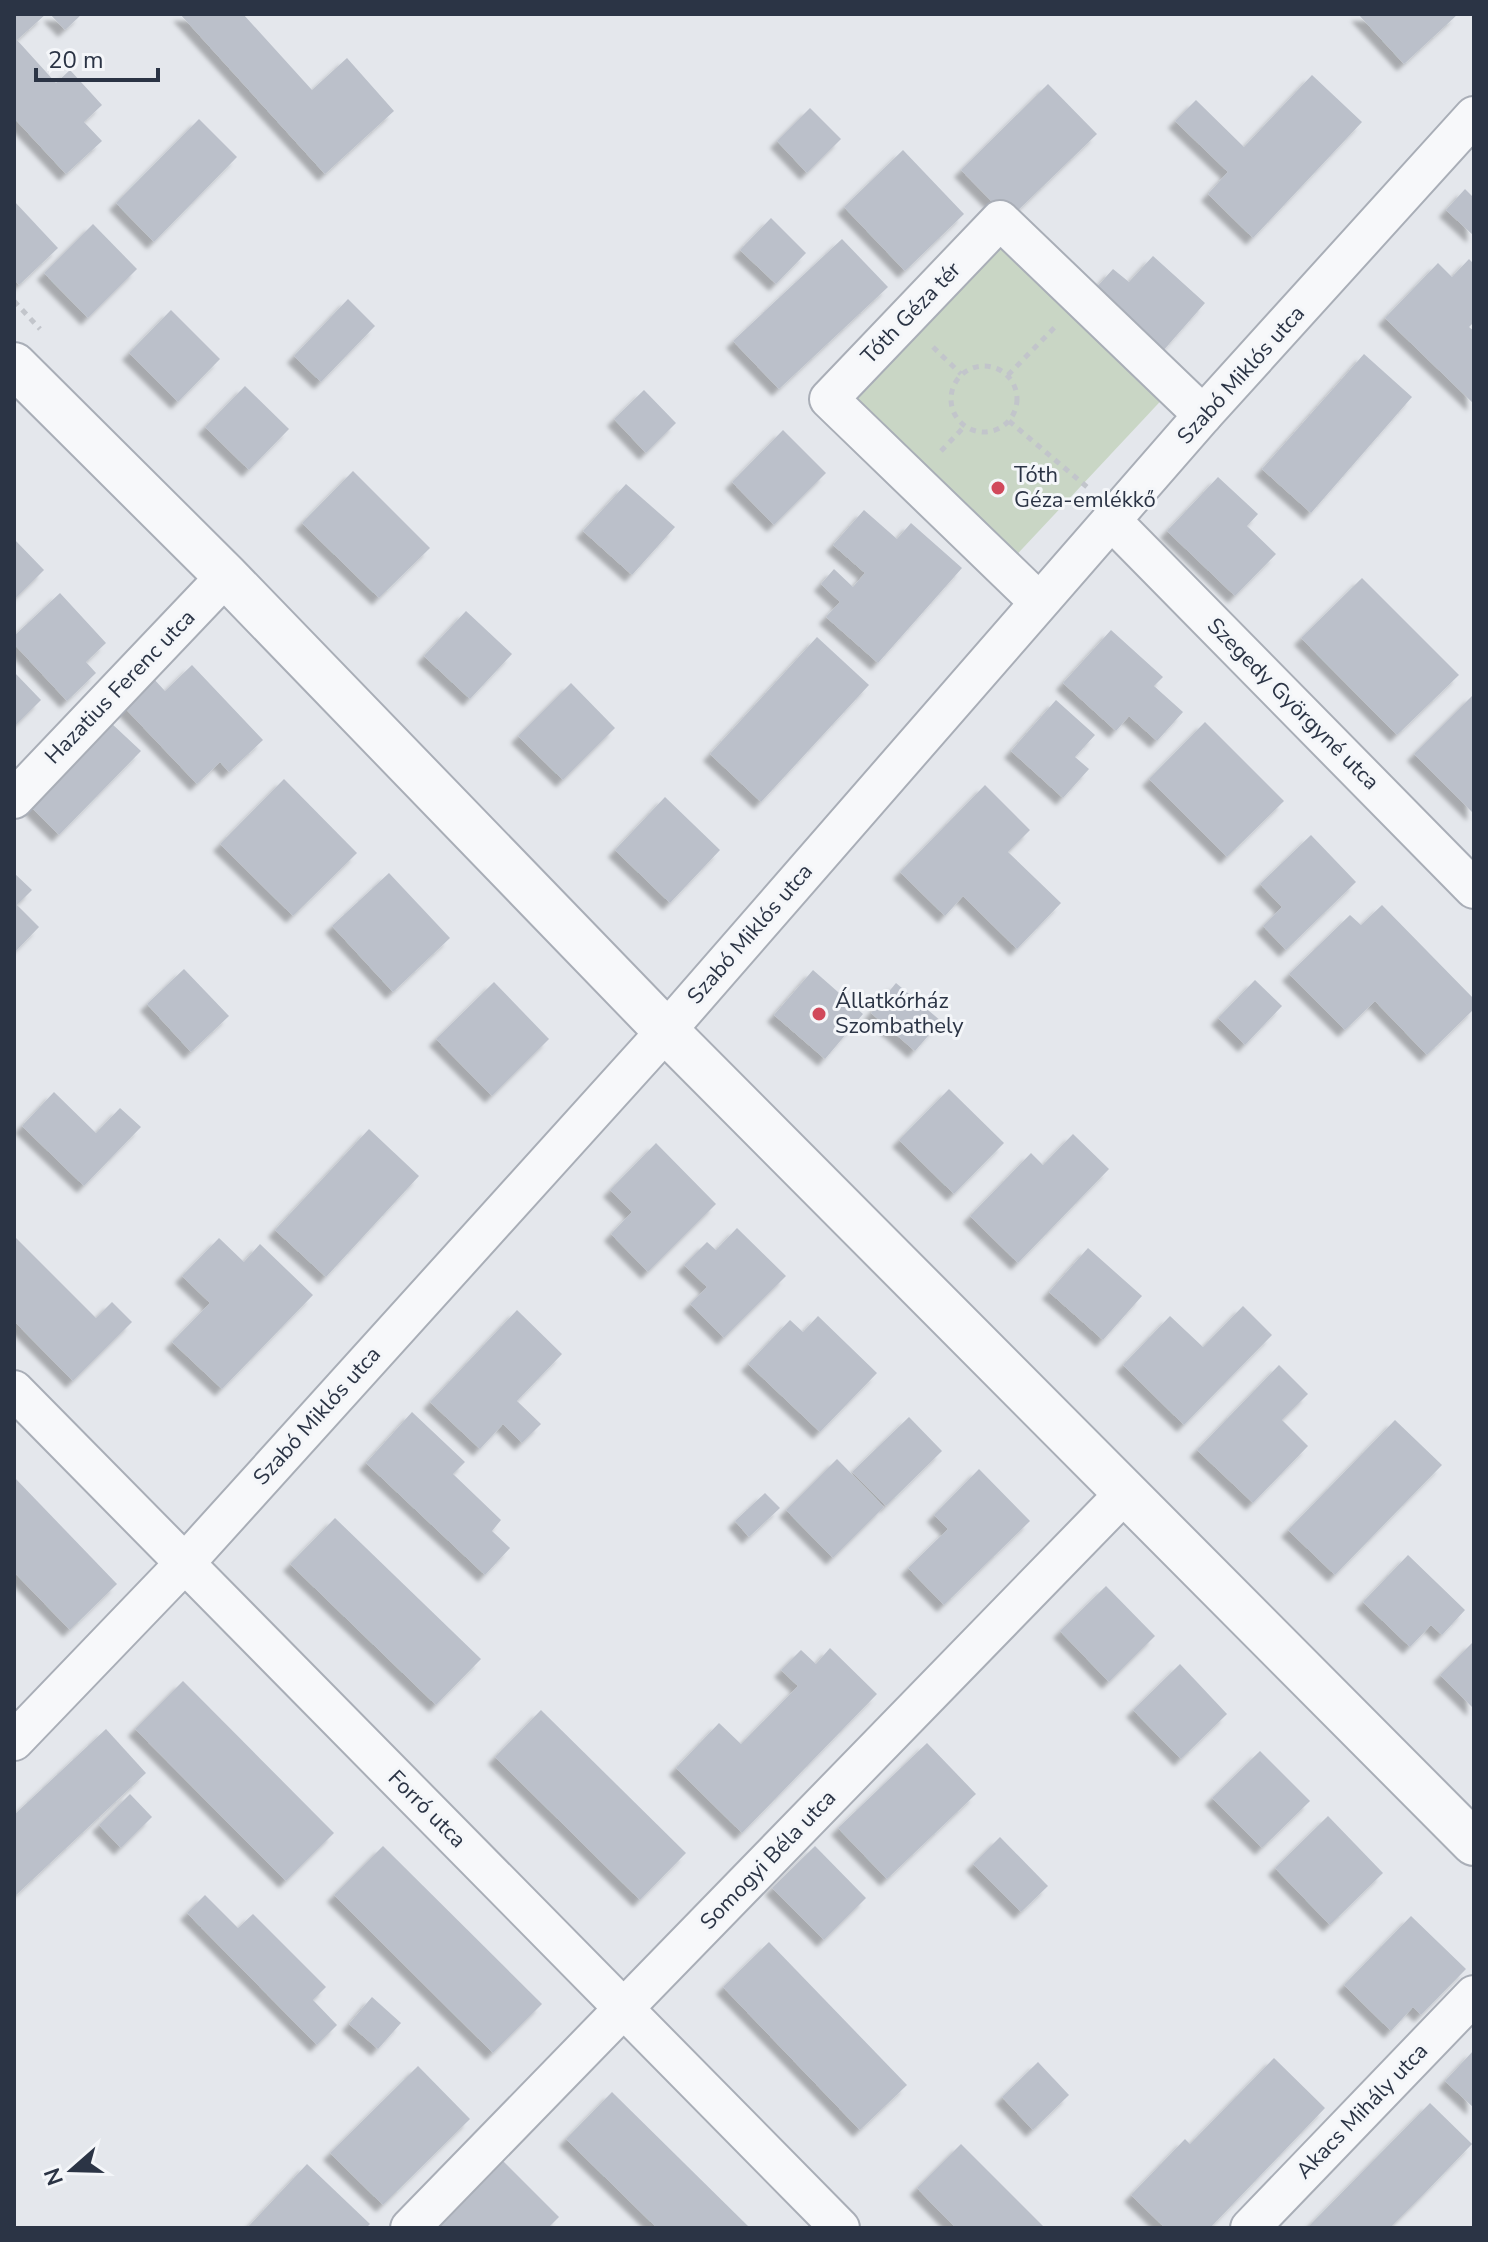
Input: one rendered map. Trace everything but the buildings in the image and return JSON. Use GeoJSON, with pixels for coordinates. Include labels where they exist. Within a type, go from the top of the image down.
{"type":"FeatureCollection","features":[{"type":"Feature","properties":{"kind":"street","name":"Szabó Miklós utca"},"geometry":{"type":"LineString","coordinates":[[14,1741],[185,1563],[666,1031],[1203,415],[1474,116]]}},
{"type":"Feature","properties":{"kind":"street","name":"Tóth Géza tér"},"geometry":{"type":"LineString","coordinates":[[1039,602],[829,399],[1000,220],[1203,415]]}},
{"type":"Feature","properties":{"kind":"street"},"geometry":{"type":"LineString","coordinates":[[14,365],[226,576],[666,1031],[1474,1843]]}},
{"type":"Feature","properties":{"kind":"street","name":"Szegedy Györgyné utca"},"geometry":{"type":"LineString","coordinates":[[1111,520],[1474,889]]}},
{"type":"Feature","properties":{"kind":"street","name":"Hazatius Ferenc utca"},"geometry":{"type":"LineString","coordinates":[[14,799],[226,576]]}},
{"type":"Feature","properties":{"kind":"street","name":"Forró utca"},"geometry":{"type":"LineString","coordinates":[[14,1390],[840,2228]]}},
{"type":"Feature","properties":{"kind":"street","name":"Somogyi Béla utca"},"geometry":{"type":"LineString","coordinates":[[410,2228],[1127,1491]]}},
{"type":"Feature","properties":{"kind":"street","name":"Akacs Mihály utca"},"geometry":{"type":"LineString","coordinates":[[1250,2228],[1474,1995]]}},
{"type":"Feature","properties":{"kind":"path"},"geometry":{"type":"LineString","coordinates":[[1008,375],[1082,299]]}},
{"type":"Feature","properties":{"kind":"path"},"geometry":{"type":"LineString","coordinates":[[979,366],[996,367],[1008,375],[1016,389],[1018,404],[1009,421],[998,430],[981,433],[964,427],[952,409],[953,387],[961,374],[979,366]]}},
{"type":"Feature","properties":{"kind":"path"},"geometry":{"type":"LineString","coordinates":[[1009,421],[1087,487]]}},
{"type":"Feature","properties":{"kind":"green space"},"geometry":{"type":"Polygon","coordinates":[[[997,229],[1170,391],[1009,563],[836,401],[997,229]]]}},
{"type":"Feature","properties":{"kind":"place","name":"Tóth Géza-emlékkő"},"geometry":{"type":"Point","coordinates":[998,488]}},
{"type":"Feature","properties":{"kind":"place","name":"Állatkórház Szombathely"},"geometry":{"type":"Point","coordinates":[819,1014]}}]}
